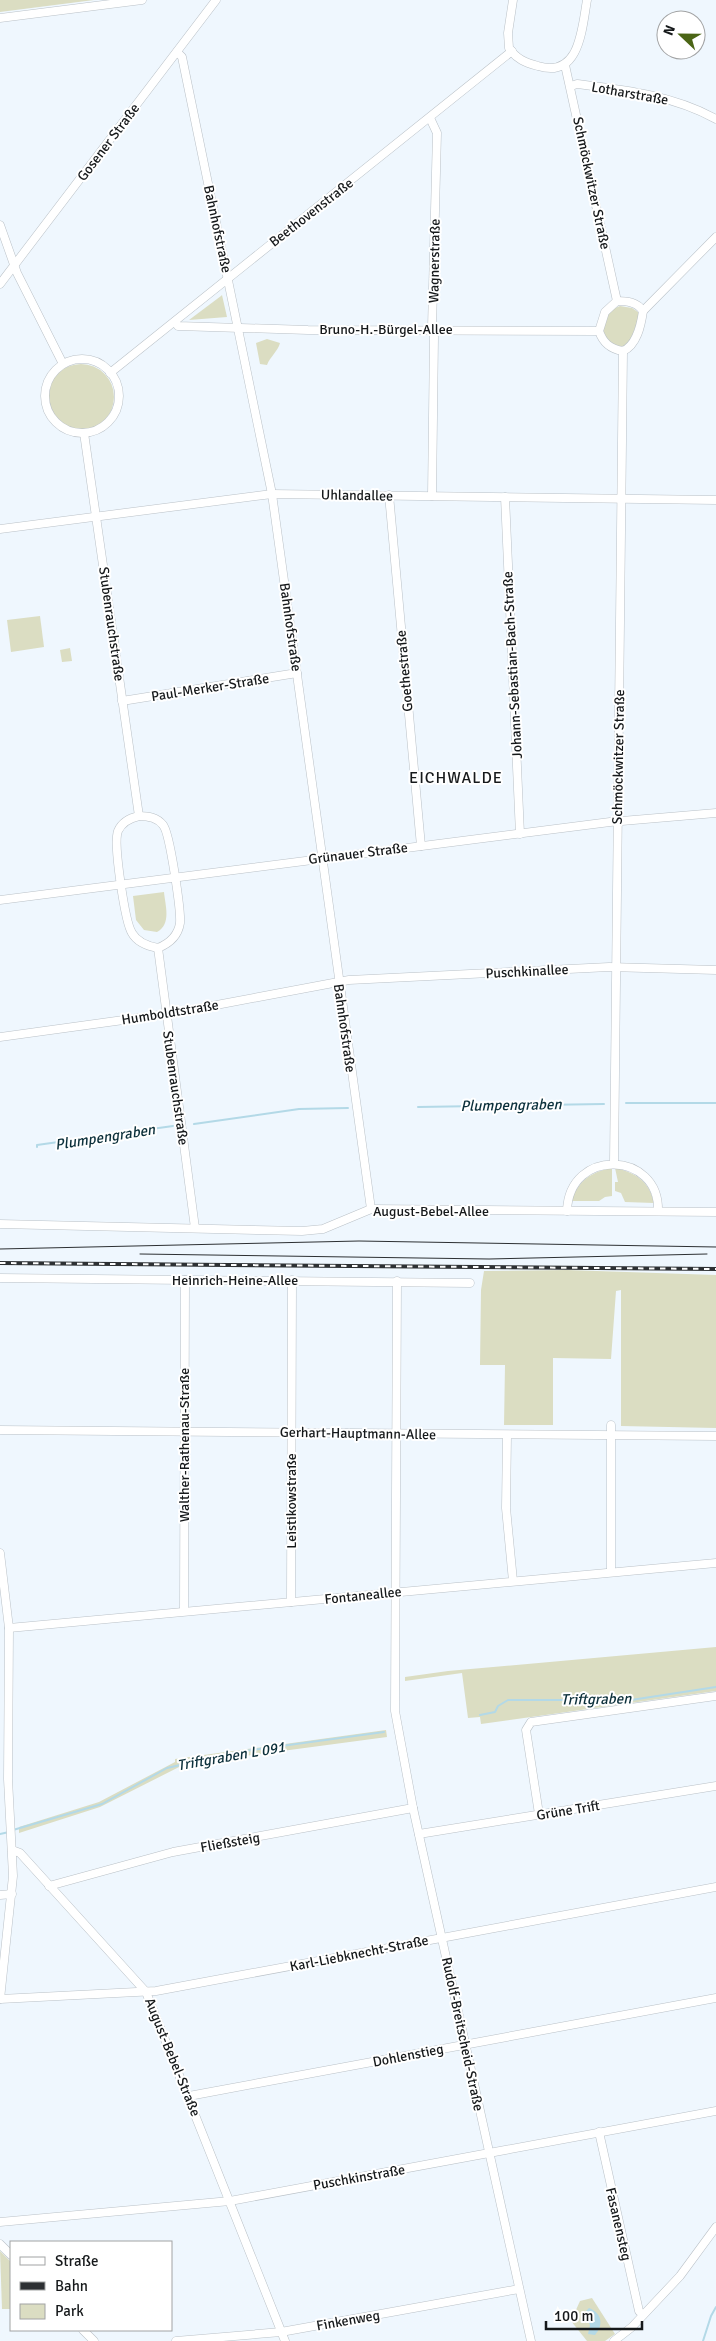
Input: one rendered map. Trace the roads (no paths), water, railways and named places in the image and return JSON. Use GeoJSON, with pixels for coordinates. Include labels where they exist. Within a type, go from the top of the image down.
{"type":"FeatureCollection","features":[{"type":"Feature","properties":{"kind":"street"},"geometry":{"type":"LineString","coordinates":[[0,18],[142,0]]}},
{"type":"Feature","properties":{"kind":"street","name":"Gosener Straße"},"geometry":{"type":"LineString","coordinates":[[0,284],[216,0]]}},
{"type":"Feature","properties":{"kind":"street"},"geometry":{"type":"LineString","coordinates":[[513,0],[508,38],[512,51],[525,62],[542,68],[558,68],[565,65],[575,53],[587,0]]}},
{"type":"Feature","properties":{"kind":"street","name":"Beethovenstraße"},"geometry":{"type":"LineString","coordinates":[[110,373],[512,51]]}},
{"type":"Feature","properties":{"kind":"street","name":"Bahnhofstraße"},"geometry":{"type":"LineString","coordinates":[[177,52],[182,57],[272,494],[371,1209]]}},
{"type":"Feature","properties":{"kind":"street","name":"Schmöckwitzer Straße"},"geometry":{"type":"LineString","coordinates":[[565,65],[617,301]]}},
{"type":"Feature","properties":{"kind":"street","name":"Lotharstraße"},"geometry":{"type":"LineString","coordinates":[[571,86],[577,84],[639,92],[672,100],[716,119]]}},
{"type":"Feature","properties":{"kind":"street","name":"Wagnerstraße"},"geometry":{"type":"LineString","coordinates":[[430,118],[437,133],[432,328],[434,337],[432,496]]}},
{"type":"Feature","properties":{"kind":"street"},"geometry":{"type":"LineString","coordinates":[[0,224],[14,265],[63,364]]}},
{"type":"Feature","properties":{"kind":"street"},"geometry":{"type":"LineString","coordinates":[[643,311],[638,305],[617,301],[605,312],[599,331],[607,344],[613,349],[623,351],[633,344],[642,321],[643,311],[716,237]]}},
{"type":"Feature","properties":{"kind":"street","name":"Bruno-H.-Bürgel-Allee"},"geometry":{"type":"LineString","coordinates":[[174,322],[178,326],[308,330],[432,328],[599,331]]}},
{"type":"Feature","properties":{"kind":"street","name":"Schmöckwitzer Straße"},"geometry":{"type":"LineString","coordinates":[[614,1163],[623,351]]}},
{"type":"Feature","properties":{"kind":"street"},"geometry":{"type":"LineString","coordinates":[[78,359],[90,360],[105,367],[110,373],[118,389],[118,398],[115,412],[101,428],[84,433],[69,431],[62,427],[48,410],[45,397],[46,385],[55,371],[63,364],[78,359]]}},
{"type":"Feature","properties":{"kind":"street","name":"Stubenrauchstraße"},"geometry":{"type":"LineString","coordinates":[[84,433],[139,816]]}},
{"type":"Feature","properties":{"kind":"street","name":"Uhlandallee"},"geometry":{"type":"LineString","coordinates":[[0,529],[272,494],[716,500]]}},
{"type":"Feature","properties":{"kind":"street","name":"Goethestraße"},"geometry":{"type":"LineString","coordinates":[[389,496],[421,846]]}},
{"type":"Feature","properties":{"kind":"street","name":"Johann-Sebastian-Bach-Straße"},"geometry":{"type":"LineString","coordinates":[[505,497],[520,834]]}},
{"type":"Feature","properties":{"kind":"street","name":"Paul-Merker-Straße"},"geometry":{"type":"LineString","coordinates":[[122,701],[297,674]]}},
{"type":"Feature","properties":{"kind":"street","name":"Grünauer Straße"},"geometry":{"type":"LineString","coordinates":[[0,900],[617,821],[716,813]]}},
{"type":"Feature","properties":{"kind":"street"},"geometry":{"type":"LineString","coordinates":[[139,816],[154,818],[165,827],[168,835],[174,877],[180,924],[172,939],[158,948],[143,944],[132,935],[127,926],[117,836],[124,823],[139,816]]}},
{"type":"Feature","properties":{"kind":"street","name":"Stubenrauchstraße"},"geometry":{"type":"LineString","coordinates":[[158,948],[195,1228]]}},
{"type":"Feature","properties":{"kind":"street","name":"Puschkinallee"},"geometry":{"type":"LineString","coordinates":[[339,981],[615,967],[716,970]]}},
{"type":"Feature","properties":{"kind":"street","name":"Humboldtstraße"},"geometry":{"type":"LineString","coordinates":[[0,1037],[166,1014],[339,981]]}},
{"type":"Feature","properties":{"kind":"street"},"geometry":{"type":"LineString","coordinates":[[567,1211],[570,1193],[582,1176],[599,1166],[614,1163],[630,1168],[647,1179],[658,1201],[658,1212]]}},
{"type":"Feature","properties":{"kind":"street","name":"August-Bebel-Allee"},"geometry":{"type":"LineString","coordinates":[[0,1224],[313,1231],[356,1217],[371,1209],[716,1212]]}},
{"type":"Feature","properties":{"kind":"street","name":"Heinrich-Heine-Allee"},"geometry":{"type":"LineString","coordinates":[[0,1278],[470,1283]]}},
{"type":"Feature","properties":{"kind":"street","name":"Walther-Rathenau-Straße"},"geometry":{"type":"LineString","coordinates":[[184,1611],[185,1280]]}},
{"type":"Feature","properties":{"kind":"street","name":"Leistikowstraße"},"geometry":{"type":"LineString","coordinates":[[291,1602],[292,1280]]}},
{"type":"Feature","properties":{"kind":"street","name":"Rudolf-Breitscheid-Straße"},"geometry":{"type":"LineString","coordinates":[[397,1281],[395,1592],[397,1727],[413,1808],[531,2341]]}},
{"type":"Feature","properties":{"kind":"street"},"geometry":{"type":"LineString","coordinates":[[611,1426],[611,1572]]}},
{"type":"Feature","properties":{"kind":"street","name":"Gerhart-Hauptmann-Allee"},"geometry":{"type":"LineString","coordinates":[[0,1430],[716,1436]]}},
{"type":"Feature","properties":{"kind":"street"},"geometry":{"type":"LineString","coordinates":[[507,1435],[506,1508],[512,1581]]}},
{"type":"Feature","properties":{"kind":"street"},"geometry":{"type":"LineString","coordinates":[[0,1552],[4,1617],[9,1628],[4,1780],[12,1838],[12,1894],[0,1999]]}},
{"type":"Feature","properties":{"kind":"street","name":"Fontaneallee"},"geometry":{"type":"LineString","coordinates":[[9,1628],[716,1563]]}},
{"type":"Feature","properties":{"kind":"street"},"geometry":{"type":"LineString","coordinates":[[539,1814],[526,1730],[531,1722],[716,1696]]}},
{"type":"Feature","properties":{"kind":"street","name":"Grüne Trift"},"geometry":{"type":"LineString","coordinates":[[419,1834],[716,1786]]}},
{"type":"Feature","properties":{"kind":"street","name":"Fließsteig"},"geometry":{"type":"LineString","coordinates":[[49,1886],[173,1852],[413,1808]]}},
{"type":"Feature","properties":{"kind":"street","name":"August-Bebel-Straße"},"geometry":{"type":"LineString","coordinates":[[12,1850],[20,1853],[146,1992],[285,2341]]}},
{"type":"Feature","properties":{"kind":"street","name":"Karl-Liebknecht-Straße"},"geometry":{"type":"LineString","coordinates":[[0,1999],[146,1992],[716,1888]]}},
{"type":"Feature","properties":{"kind":"street"},"geometry":{"type":"LineString","coordinates":[[0,1895],[12,1894]]}},
{"type":"Feature","properties":{"kind":"street","name":"Dohlenstieg"},"geometry":{"type":"LineString","coordinates":[[189,2096],[716,1998]]}},
{"type":"Feature","properties":{"kind":"street","name":"Puschkinstraße"},"geometry":{"type":"LineString","coordinates":[[0,2222],[230,2201],[716,2111]]}},
{"type":"Feature","properties":{"kind":"street","name":"Fasanensteg"},"geometry":{"type":"LineString","coordinates":[[599,2132],[639,2311],[643,2315]]}},
{"type":"Feature","properties":{"kind":"street"},"geometry":{"type":"LineString","coordinates":[[614,2341],[643,2315],[680,2276],[716,2227]]}},
{"type":"Feature","properties":{"kind":"street"},"geometry":{"type":"LineString","coordinates":[[0,2244],[10,2254]]}},
{"type":"Feature","properties":{"kind":"street","name":"Finkenweg"},"geometry":{"type":"LineString","coordinates":[[176,2341],[281,2332],[519,2289]]}},
{"type":"Feature","properties":{"kind":"street"},"geometry":{"type":"LineString","coordinates":[[85,2331],[94,2341]]}},
{"type":"Feature","properties":{"kind":"water"},"geometry":{"type":"Polygon","coordinates":[[[589,2308],[597,2313],[600,2320],[600,2327],[595,2335],[588,2334],[590,2325],[584,2313],[589,2308]]]}},
{"type":"Feature","properties":{"kind":"waterway","name":"Plumpengraben"},"geometry":{"type":"LineString","coordinates":[[626,1103],[716,1103]]}},
{"type":"Feature","properties":{"kind":"waterway","name":"Plumpengraben"},"geometry":{"type":"LineString","coordinates":[[418,1107],[604,1104]]}},
{"type":"Feature","properties":{"kind":"waterway","name":"Plumpengraben"},"geometry":{"type":"LineString","coordinates":[[194,1124],[299,1109],[348,1108]]}},
{"type":"Feature","properties":{"kind":"waterway","name":"Plumpengraben"},"geometry":{"type":"LineString","coordinates":[[37,1147],[37,1145],[173,1126]]}},
{"type":"Feature","properties":{"kind":"waterway","name":"Triftgraben"},"geometry":{"type":"LineString","coordinates":[[480,1715],[495,1712],[498,1706],[508,1700],[631,1700],[716,1687]]}},
{"type":"Feature","properties":{"kind":"waterway","name":"Triftgraben L 091"},"geometry":{"type":"LineString","coordinates":[[13,1830],[102,1804],[167,1768],[237,1752],[384,1732]]}},
{"type":"Feature","properties":{"kind":"waterway","name":"Triftgraben L 091"},"geometry":{"type":"LineString","coordinates":[[0,1834],[9,1832]]}},
{"type":"Feature","properties":{"kind":"waterway"},"geometry":{"type":"LineString","coordinates":[[703,2341],[716,2307]]}},
{"type":"Feature","properties":{"kind":"tram line"},"geometry":{"type":"LineString","coordinates":[[0,1249],[359,1241],[716,1247]]}},
{"type":"Feature","properties":{"kind":"tram line"},"geometry":{"type":"LineString","coordinates":[[140,1254],[489,1259],[707,1254]]}},
{"type":"Feature","properties":{"kind":"railway"},"geometry":{"type":"LineString","coordinates":[[0,1263],[716,1269]]}},
{"type":"Feature","properties":{"kind":"district","name":"EICHWALDE"},"geometry":{"type":"Point","coordinates":[456,777]}}]}
